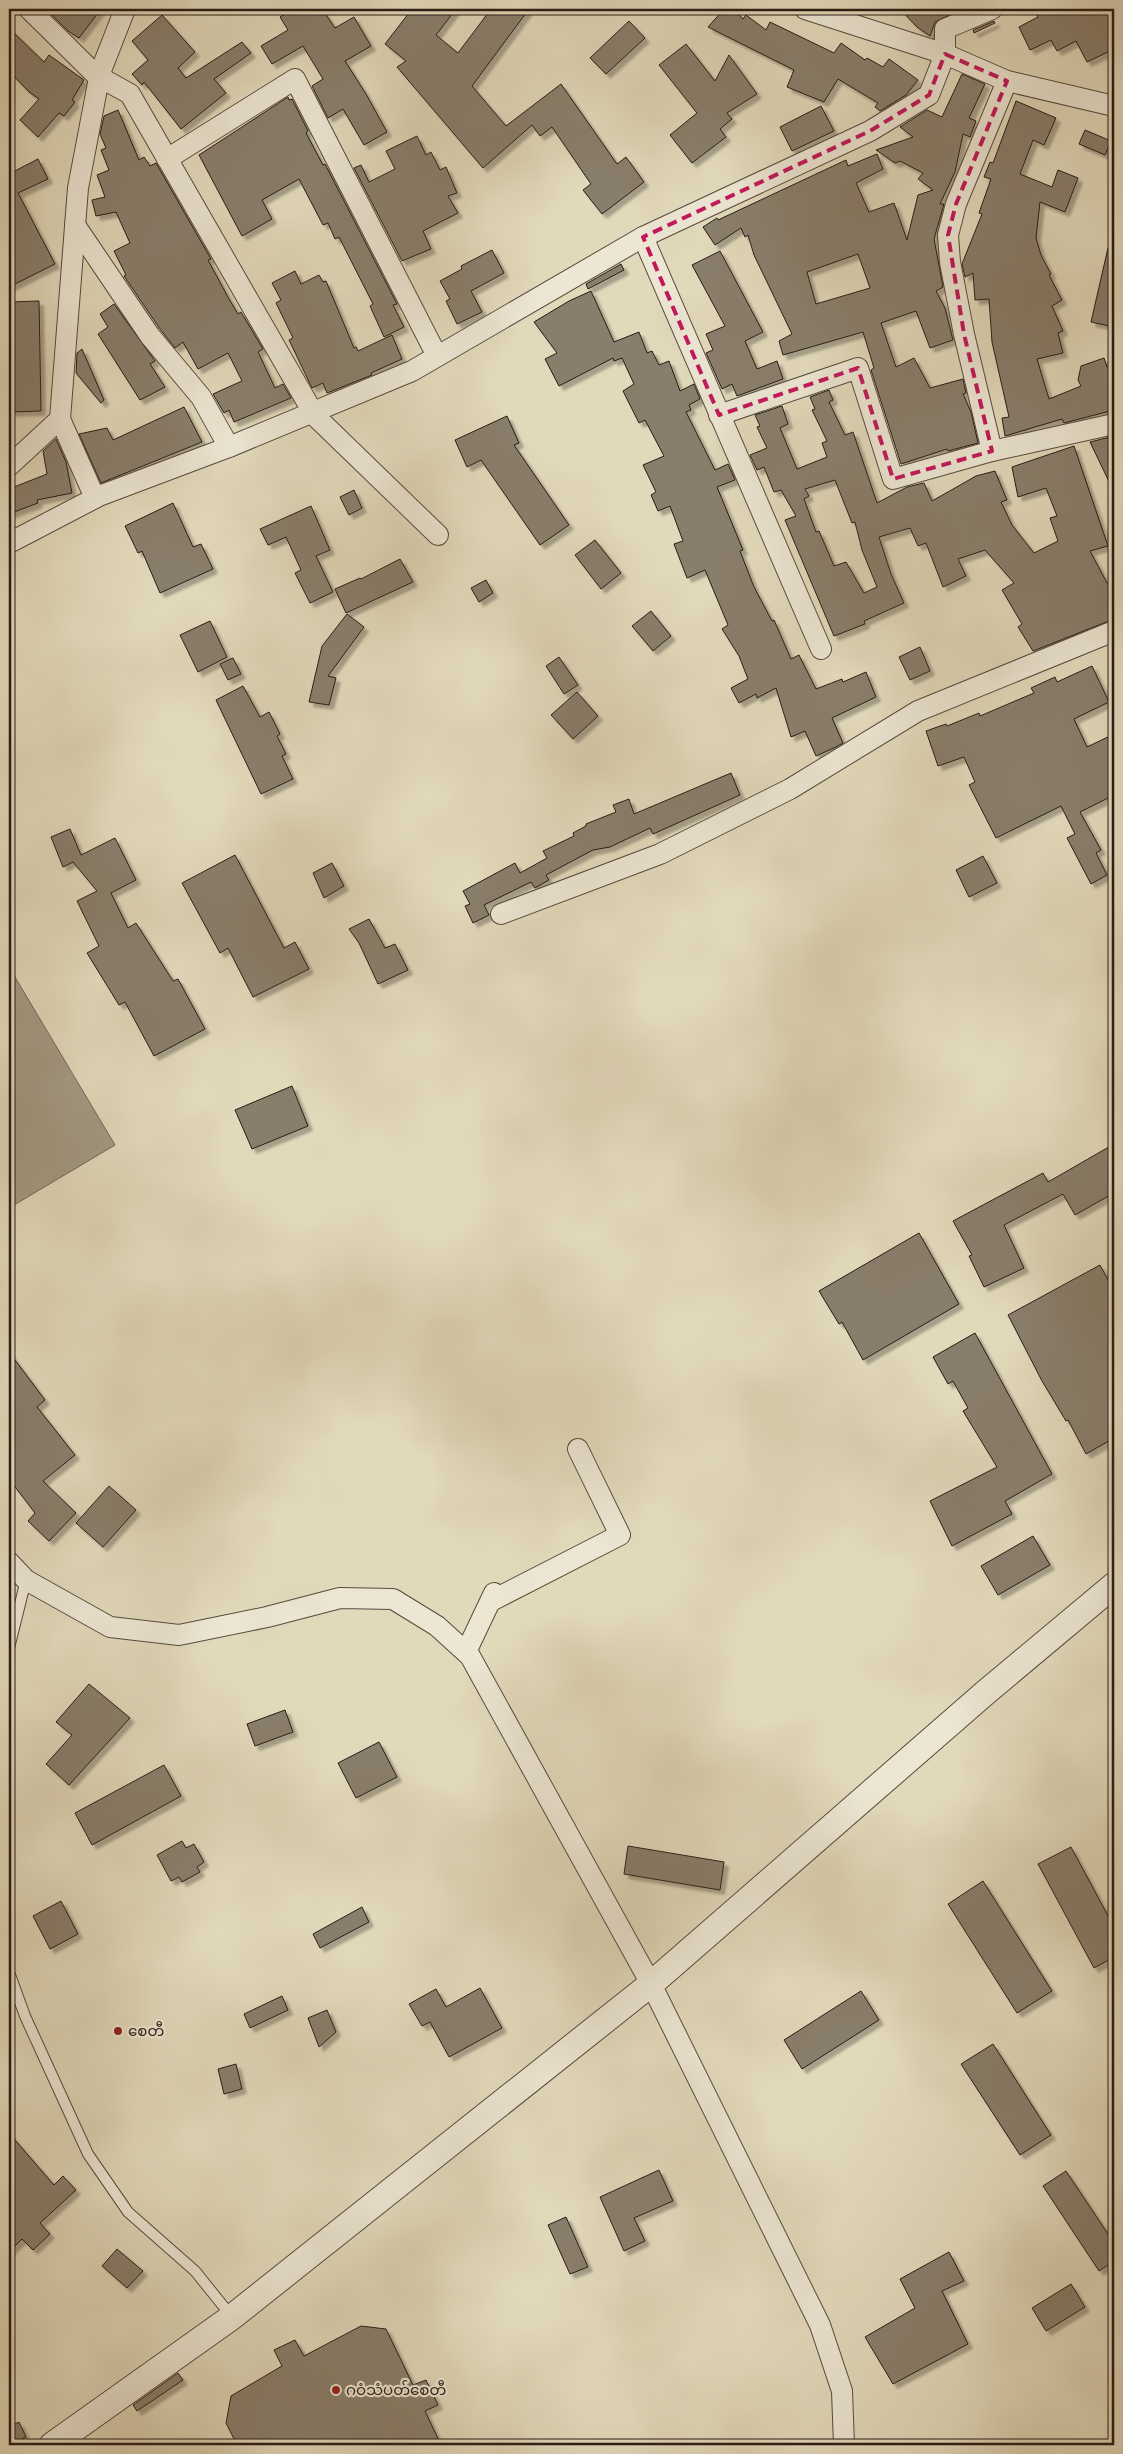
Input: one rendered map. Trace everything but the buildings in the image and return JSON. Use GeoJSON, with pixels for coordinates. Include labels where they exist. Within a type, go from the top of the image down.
{"type":"FeatureCollection","features":[{"type":"Feature","properties":{"kind":"street"},"geometry":{"type":"LineString","coordinates":[[29,9],[99,77],[130,94],[313,412],[438,535]]}},
{"type":"Feature","properties":{"kind":"street"},"geometry":{"type":"LineString","coordinates":[[95,498],[60,419],[78,188],[99,77],[124,9]]}},
{"type":"Feature","properties":{"kind":"street"},"geometry":{"type":"LineString","coordinates":[[805,9],[945,54],[1007,81],[1114,106]]}},
{"type":"Feature","properties":{"kind":"street"},"geometry":{"type":"LineString","coordinates":[[9,543],[95,498],[229,447],[412,371],[642,236],[870,131],[929,95],[945,54],[945,29],[992,9]]}},
{"type":"Feature","properties":{"kind":"street"},"geometry":{"type":"LineString","coordinates":[[167,159],[295,79],[437,356]]}},
{"type":"Feature","properties":{"kind":"street"},"geometry":{"type":"LineString","coordinates":[[992,451],[962,324],[950,262],[948,235],[956,204],[1007,81]]}},
{"type":"Feature","properties":{"kind":"street"},"geometry":{"type":"LineString","coordinates":[[75,225],[150,336],[201,397],[229,447]]}},
{"type":"Feature","properties":{"kind":"street"},"geometry":{"type":"LineString","coordinates":[[642,236],[821,649]]}},
{"type":"Feature","properties":{"kind":"street"},"geometry":{"type":"LineString","coordinates":[[719,414],[858,368],[893,479],[992,451],[1114,424]]}},
{"type":"Feature","properties":{"kind":"street"},"geometry":{"type":"LineString","coordinates":[[9,466],[60,419]]}},
{"type":"Feature","properties":{"kind":"street"},"geometry":{"type":"LineString","coordinates":[[501,914],[660,854],[790,789],[918,711],[1114,631]]}},
{"type":"Feature","properties":{"kind":"street"},"geometry":{"type":"LineString","coordinates":[[466,1652],[492,1597],[620,1535],[578,1449]]}},
{"type":"Feature","properties":{"kind":"street"},"geometry":{"type":"LineString","coordinates":[[9,1562],[26,1580],[110,1627],[179,1634],[267,1617],[340,1598],[393,1599],[437,1626],[470,1656],[651,1984],[820,2324],[842,2391],[844,2445]]}},
{"type":"Feature","properties":{"kind":"street"},"geometry":{"type":"LineString","coordinates":[[52,2445],[232,2317],[651,1984],[985,1693],[1114,1585]]}},
{"type":"Feature","properties":{"kind":"lane"},"geometry":{"type":"LineString","coordinates":[[9,1648],[26,1580]]}},
{"type":"Feature","properties":{"kind":"lane"},"geometry":{"type":"LineString","coordinates":[[9,1972],[25,2016],[88,2154],[128,2212],[195,2271],[232,2317]]}},
{"type":"Feature","properties":{"kind":"highlighted area"},"geometry":{"type":"Polygon","coordinates":[[[945,54],[1007,81],[956,204],[948,235],[964,334],[992,451],[893,479],[858,368],[719,415],[643,237],[870,131],[929,95],[945,54]]]}},
{"type":"Feature","properties":{"kind":"shaded area"},"geometry":{"type":"Polygon","coordinates":[[[9,967],[115,1145],[9,1208],[9,967]]]}},
{"type":"Feature","properties":{"kind":"place","name":"စေတီ"},"geometry":{"type":"Point","coordinates":[118,2031]}},
{"type":"Feature","properties":{"kind":"place","name":"ဂဝံသံပတ်စေတီ"},"geometry":{"type":"Point","coordinates":[336,2390]}}]}
